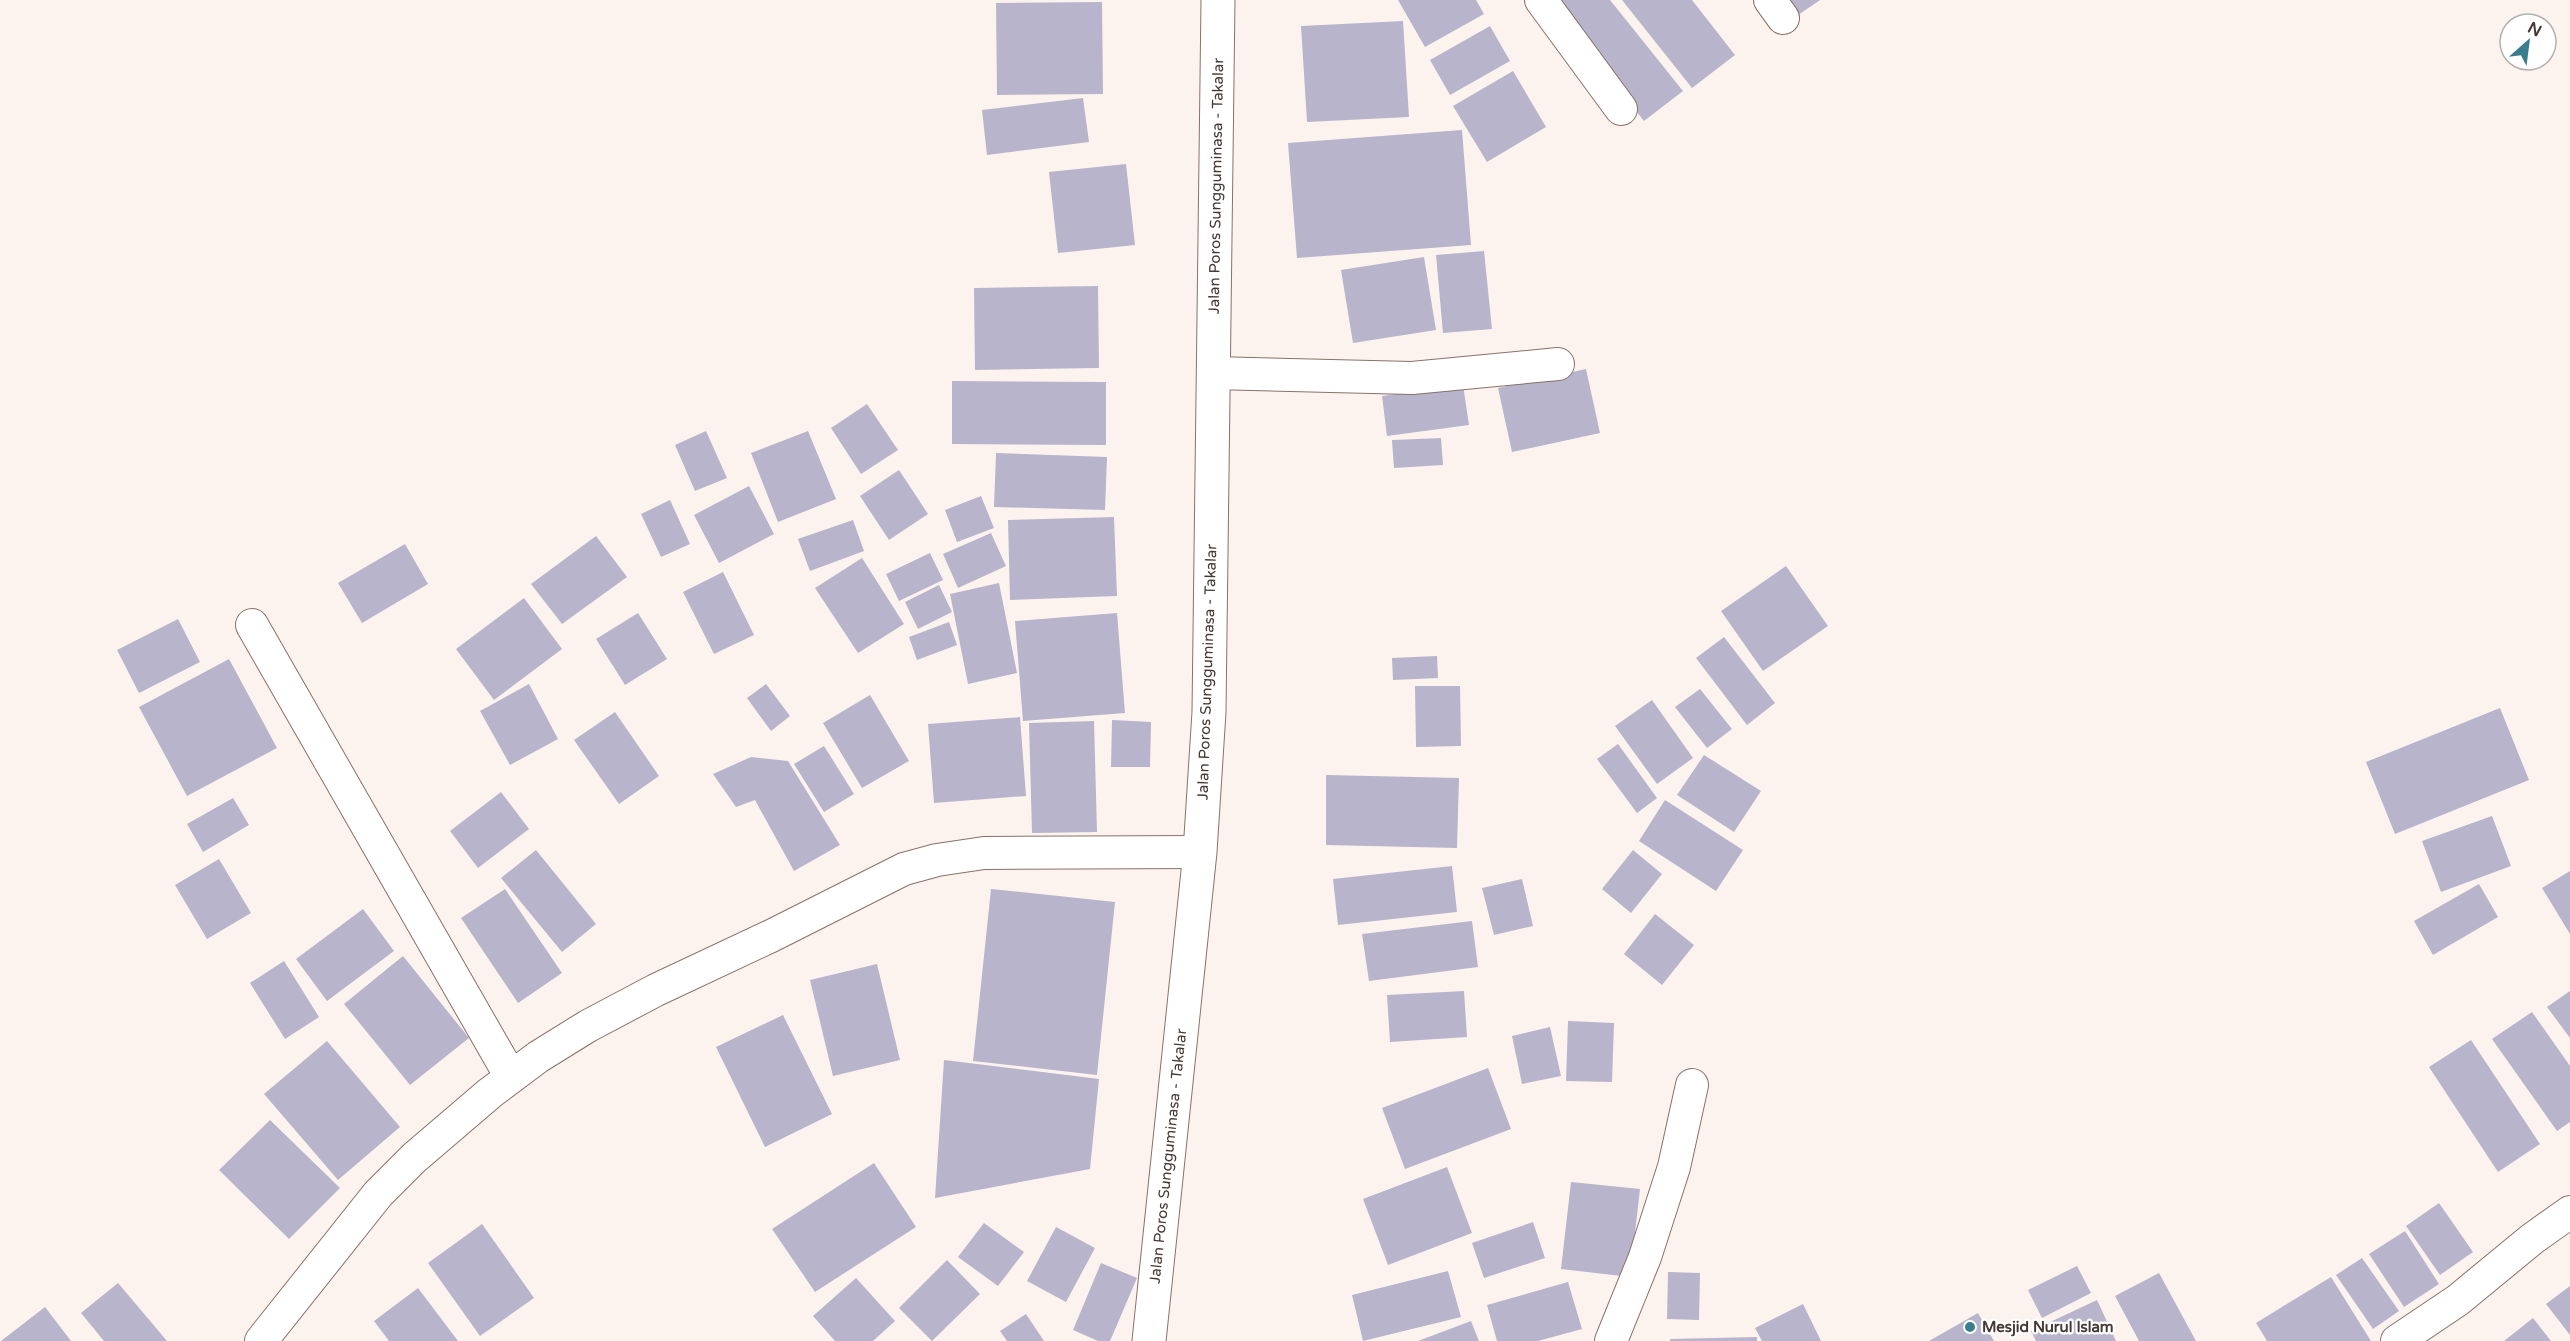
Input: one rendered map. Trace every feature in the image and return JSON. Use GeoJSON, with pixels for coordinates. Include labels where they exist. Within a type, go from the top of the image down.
{"type":"FeatureCollection","features":[{"type":"Feature","properties":{"kind":"highway","name":"Jalan Poros Sungguminasa - Takalar"},"geometry":{"type":"LineString","coordinates":[[1149,1341],[1200,852],[1209,712],[1218,0]]}},
{"type":"Feature","properties":{"kind":"street"},"geometry":{"type":"LineString","coordinates":[[1541,0],[1621,109]]}},
{"type":"Feature","properties":{"kind":"street"},"geometry":{"type":"LineString","coordinates":[[1214,373],[1412,378],[1558,364]]}},
{"type":"Feature","properties":{"kind":"street"},"geometry":{"type":"LineString","coordinates":[[252,625],[511,1077]]}},
{"type":"Feature","properties":{"kind":"street"},"geometry":{"type":"LineString","coordinates":[[261,1341],[378,1194],[414,1158],[511,1077],[588,1026],[646,995],[904,869],[937,860],[984,853],[1200,852]]}},
{"type":"Feature","properties":{"kind":"street"},"geometry":{"type":"LineString","coordinates":[[1611,1341],[1645,1257],[1674,1167],[1692,1084]]}},
{"type":"Feature","properties":{"kind":"street"},"geometry":{"type":"LineString","coordinates":[[2397,1341],[2458,1300],[2532,1239],[2570,1212]]}},
{"type":"Feature","properties":{"kind":"building"},"geometry":{"type":"Polygon","coordinates":[[[1398,0],[1476,0],[1484,14],[1425,47],[1398,0]]]}},
{"type":"Feature","properties":{"kind":"building"},"geometry":{"type":"Polygon","coordinates":[[[1548,0],[1610,0],[1683,91],[1644,121],[1548,0]]]}},
{"type":"Feature","properties":{"kind":"building"},"geometry":{"type":"Polygon","coordinates":[[[1622,0],[1692,0],[1735,55],[1692,88],[1622,0]]]}},
{"type":"Feature","properties":{"kind":"building"},"geometry":{"type":"Polygon","coordinates":[[[1773,0],[1820,0],[1788,22],[1773,0]]]}},
{"type":"Feature","properties":{"kind":"building"},"geometry":{"type":"Polygon","coordinates":[[[1102,2],[1103,94],[997,95],[996,3],[1102,2]]]}},
{"type":"Feature","properties":{"kind":"building"},"geometry":{"type":"Polygon","coordinates":[[[1403,21],[1409,117],[1307,122],[1301,26],[1403,21]]]}},
{"type":"Feature","properties":{"kind":"building"},"geometry":{"type":"Polygon","coordinates":[[[1490,26],[1510,61],[1450,95],[1430,60],[1490,26]]]}},
{"type":"Feature","properties":{"kind":"building"},"geometry":{"type":"Polygon","coordinates":[[[1513,71],[1546,127],[1487,162],[1453,106],[1513,71]]]}},
{"type":"Feature","properties":{"kind":"building"},"geometry":{"type":"Polygon","coordinates":[[[1083,98],[1089,142],[987,155],[982,110],[1083,98]]]}},
{"type":"Feature","properties":{"kind":"building"},"geometry":{"type":"Polygon","coordinates":[[[1462,130],[1471,245],[1297,258],[1288,143],[1462,130]]]}},
{"type":"Feature","properties":{"kind":"building"},"geometry":{"type":"Polygon","coordinates":[[[1126,164],[1135,245],[1058,253],[1049,172],[1126,164]]]}},
{"type":"Feature","properties":{"kind":"building"},"geometry":{"type":"Polygon","coordinates":[[[1484,251],[1492,329],[1443,333],[1436,255],[1484,251]]]}},
{"type":"Feature","properties":{"kind":"building"},"geometry":{"type":"Polygon","coordinates":[[[1424,257],[1436,330],[1353,343],[1341,270],[1424,257]]]}},
{"type":"Feature","properties":{"kind":"building"},"geometry":{"type":"Polygon","coordinates":[[[1098,286],[1099,368],[975,370],[974,288],[1098,286]]]}},
{"type":"Feature","properties":{"kind":"building"},"geometry":{"type":"Polygon","coordinates":[[[1586,369],[1600,433],[1512,452],[1498,388],[1586,369]]]}},
{"type":"Feature","properties":{"kind":"building"},"geometry":{"type":"Polygon","coordinates":[[[952,381],[1106,382],[1106,445],[952,444],[952,381]]]}},
{"type":"Feature","properties":{"kind":"building"},"geometry":{"type":"Polygon","coordinates":[[[1463,385],[1469,425],[1387,436],[1382,396],[1463,385]]]}},
{"type":"Feature","properties":{"kind":"building"},"geometry":{"type":"Polygon","coordinates":[[[867,404],[898,450],[861,474],[831,428],[867,404]]]}},
{"type":"Feature","properties":{"kind":"building"},"geometry":{"type":"Polygon","coordinates":[[[706,431],[727,478],[695,491],[675,445],[706,431]]]}},
{"type":"Feature","properties":{"kind":"building"},"geometry":{"type":"Polygon","coordinates":[[[808,431],[836,499],[778,522],[751,453],[808,431]]]}},
{"type":"Feature","properties":{"kind":"building"},"geometry":{"type":"Polygon","coordinates":[[[1441,438],[1443,465],[1394,468],[1392,440],[1441,438]]]}},
{"type":"Feature","properties":{"kind":"building"},"geometry":{"type":"Polygon","coordinates":[[[996,453],[1107,457],[1105,510],[994,507],[996,453]]]}},
{"type":"Feature","properties":{"kind":"building"},"geometry":{"type":"Polygon","coordinates":[[[899,470],[928,514],[889,540],[860,496],[899,470]]]}},
{"type":"Feature","properties":{"kind":"building"},"geometry":{"type":"Polygon","coordinates":[[[749,486],[774,534],[719,563],[694,515],[749,486]]]}},
{"type":"Feature","properties":{"kind":"building"},"geometry":{"type":"Polygon","coordinates":[[[981,496],[994,528],[957,542],[945,510],[981,496]]]}},
{"type":"Feature","properties":{"kind":"building"},"geometry":{"type":"Polygon","coordinates":[[[670,500],[690,544],[661,557],[641,514],[670,500]]]}},
{"type":"Feature","properties":{"kind":"building"},"geometry":{"type":"Polygon","coordinates":[[[1114,517],[1117,596],[1010,600],[1008,520],[1114,517]]]}},
{"type":"Feature","properties":{"kind":"building"},"geometry":{"type":"Polygon","coordinates":[[[853,520],[864,551],[810,571],[798,539],[853,520]]]}},
{"type":"Feature","properties":{"kind":"building"},"geometry":{"type":"Polygon","coordinates":[[[991,533],[1006,566],[958,588],[943,554],[991,533]]]}},
{"type":"Feature","properties":{"kind":"building"},"geometry":{"type":"Polygon","coordinates":[[[596,536],[627,577],[562,624],[531,584],[596,536]]]}},
{"type":"Feature","properties":{"kind":"building"},"geometry":{"type":"Polygon","coordinates":[[[405,544],[428,584],[362,623],[338,583],[405,544]]]}},
{"type":"Feature","properties":{"kind":"building"},"geometry":{"type":"Polygon","coordinates":[[[930,553],[943,580],[899,601],[886,574],[930,553]]]}},
{"type":"Feature","properties":{"kind":"building"},"geometry":{"type":"Polygon","coordinates":[[[862,558],[904,624],[858,653],[815,588],[862,558]]]}},
{"type":"Feature","properties":{"kind":"building"},"geometry":{"type":"Polygon","coordinates":[[[1786,566],[1828,626],[1763,671],[1721,611],[1786,566]]]}},
{"type":"Feature","properties":{"kind":"building"},"geometry":{"type":"Polygon","coordinates":[[[723,572],[754,635],[714,654],[683,592],[723,572]]]}},
{"type":"Feature","properties":{"kind":"building"},"geometry":{"type":"Polygon","coordinates":[[[999,583],[1017,673],[968,684],[950,594],[999,583]]]}},
{"type":"Feature","properties":{"kind":"building"},"geometry":{"type":"Polygon","coordinates":[[[939,585],[952,612],[918,629],[905,602],[939,585]]]}},
{"type":"Feature","properties":{"kind":"building"},"geometry":{"type":"Polygon","coordinates":[[[524,598],[562,649],[494,700],[456,649],[524,598]]]}},
{"type":"Feature","properties":{"kind":"building"},"geometry":{"type":"Polygon","coordinates":[[[638,613],[667,659],[625,685],[596,639],[638,613]]]}},
{"type":"Feature","properties":{"kind":"building"},"geometry":{"type":"Polygon","coordinates":[[[1117,613],[1125,713],[1023,721],[1015,621],[1117,613]]]}},
{"type":"Feature","properties":{"kind":"building"},"geometry":{"type":"Polygon","coordinates":[[[178,619],[200,662],[139,693],[117,650],[178,619]]]}},
{"type":"Feature","properties":{"kind":"building"},"geometry":{"type":"Polygon","coordinates":[[[949,622],[957,645],[917,660],[909,637],[949,622]]]}},
{"type":"Feature","properties":{"kind":"building"},"geometry":{"type":"Polygon","coordinates":[[[1724,637],[1775,703],[1747,725],[1696,658],[1724,637]]]}},
{"type":"Feature","properties":{"kind":"building"},"geometry":{"type":"Polygon","coordinates":[[[1437,656],[1438,678],[1393,680],[1392,658],[1437,656]]]}},
{"type":"Feature","properties":{"kind":"building"},"geometry":{"type":"Polygon","coordinates":[[[229,659],[277,748],[187,796],[139,707],[229,659]]]}},
{"type":"Feature","properties":{"kind":"building"},"geometry":{"type":"Polygon","coordinates":[[[529,684],[558,739],[510,765],[480,711],[529,684]]]}},
{"type":"Feature","properties":{"kind":"building"},"geometry":{"type":"Polygon","coordinates":[[[766,684],[790,716],[771,731],[747,698],[766,684]]]}},
{"type":"Feature","properties":{"kind":"building"},"geometry":{"type":"Polygon","coordinates":[[[1415,686],[1460,686],[1461,746],[1416,747],[1415,686]]]}},
{"type":"Feature","properties":{"kind":"building"},"geometry":{"type":"Polygon","coordinates":[[[1700,689],[1732,729],[1707,748],[1675,707],[1700,689]]]}},
{"type":"Feature","properties":{"kind":"building"},"geometry":{"type":"Polygon","coordinates":[[[870,695],[909,761],[862,788],[823,723],[870,695]]]}},
{"type":"Feature","properties":{"kind":"building"},"geometry":{"type":"Polygon","coordinates":[[[1652,700],[1693,758],[1657,784],[1615,726],[1652,700]]]}},
{"type":"Feature","properties":{"kind":"building"},"geometry":{"type":"Polygon","coordinates":[[[2500,708],[2529,780],[2395,834],[2366,762],[2500,708]]]}},
{"type":"Feature","properties":{"kind":"building"},"geometry":{"type":"Polygon","coordinates":[[[615,712],[659,776],[619,804],[574,740],[615,712]]]}},
{"type":"Feature","properties":{"kind":"building"},"geometry":{"type":"Polygon","coordinates":[[[1020,717],[1026,796],[934,803],[928,724],[1020,717]]]}},
{"type":"Feature","properties":{"kind":"building"},"geometry":{"type":"Polygon","coordinates":[[[1112,720],[1151,722],[1150,767],[1111,767],[1112,720]]]}},
{"type":"Feature","properties":{"kind":"building"},"geometry":{"type":"Polygon","coordinates":[[[1094,721],[1097,832],[1032,833],[1029,723],[1094,721]]]}},
{"type":"Feature","properties":{"kind":"building"},"geometry":{"type":"Polygon","coordinates":[[[1618,744],[1657,798],[1637,813],[1597,759],[1618,744]]]}},
{"type":"Feature","properties":{"kind":"building"},"geometry":{"type":"Polygon","coordinates":[[[824,746],[854,794],[824,812],[794,764],[824,746]]]}},
{"type":"Feature","properties":{"kind":"building"},"geometry":{"type":"Polygon","coordinates":[[[1704,755],[1761,791],[1734,832],[1677,795],[1704,755]]]}},
{"type":"Feature","properties":{"kind":"building"},"geometry":{"type":"Polygon","coordinates":[[[751,757],[788,761],[840,845],[794,871],[755,800],[736,807],[713,774],[751,757]]]}},
{"type":"Feature","properties":{"kind":"building"},"geometry":{"type":"Polygon","coordinates":[[[1326,775],[1459,778],[1457,848],[1326,845],[1326,775]]]}},
{"type":"Feature","properties":{"kind":"building"},"geometry":{"type":"Polygon","coordinates":[[[501,792],[529,829],[478,868],[450,831],[501,792]]]}},
{"type":"Feature","properties":{"kind":"building"},"geometry":{"type":"Polygon","coordinates":[[[233,798],[249,825],[203,852],[187,824],[233,798]]]}},
{"type":"Feature","properties":{"kind":"building"},"geometry":{"type":"Polygon","coordinates":[[[1665,800],[1743,850],[1716,891],[1639,841],[1665,800]]]}},
{"type":"Feature","properties":{"kind":"building"},"geometry":{"type":"Polygon","coordinates":[[[2492,816],[2511,866],[2441,892],[2422,841],[2492,816]]]}},
{"type":"Feature","properties":{"kind":"building"},"geometry":{"type":"Polygon","coordinates":[[[536,850],[596,924],[562,952],[501,878],[536,850]]]}},
{"type":"Feature","properties":{"kind":"building"},"geometry":{"type":"Polygon","coordinates":[[[1633,850],[1662,874],[1631,913],[1602,889],[1633,850]]]}},
{"type":"Feature","properties":{"kind":"building"},"geometry":{"type":"Polygon","coordinates":[[[219,859],[251,913],[207,939],[175,885],[219,859]]]}},
{"type":"Feature","properties":{"kind":"building"},"geometry":{"type":"Polygon","coordinates":[[[1452,866],[1457,912],[1338,925],[1333,879],[1452,866]]]}},
{"type":"Feature","properties":{"kind":"building"},"geometry":{"type":"Polygon","coordinates":[[[2570,871],[2570,934],[2542,888],[2570,871]]]}},
{"type":"Feature","properties":{"kind":"building"},"geometry":{"type":"Polygon","coordinates":[[[1522,879],[1533,926],[1494,935],[1482,888],[1522,879]]]}},
{"type":"Feature","properties":{"kind":"building"},"geometry":{"type":"Polygon","coordinates":[[[2479,884],[2498,917],[2433,955],[2414,921],[2479,884]]]}},
{"type":"Feature","properties":{"kind":"building"},"geometry":{"type":"Polygon","coordinates":[[[505,889],[562,973],[518,1003],[461,918],[505,889]]]}},
{"type":"Feature","properties":{"kind":"building"},"geometry":{"type":"Polygon","coordinates":[[[991,889],[1115,902],[1097,1075],[973,1061],[991,889]]]}},
{"type":"Feature","properties":{"kind":"building"},"geometry":{"type":"Polygon","coordinates":[[[363,909],[394,951],[327,1001],[296,959],[363,909]]]}},
{"type":"Feature","properties":{"kind":"building"},"geometry":{"type":"Polygon","coordinates":[[[1655,914],[1694,945],[1662,985],[1624,954],[1655,914]]]}},
{"type":"Feature","properties":{"kind":"building"},"geometry":{"type":"Polygon","coordinates":[[[1472,921],[1478,967],[1369,981],[1362,934],[1472,921]]]}},
{"type":"Feature","properties":{"kind":"building"},"geometry":{"type":"Polygon","coordinates":[[[403,956],[469,1038],[410,1085],[344,1004],[403,956]]]}},
{"type":"Feature","properties":{"kind":"building"},"geometry":{"type":"Polygon","coordinates":[[[284,961],[319,1017],[285,1039],[250,983],[284,961]]]}},
{"type":"Feature","properties":{"kind":"building"},"geometry":{"type":"Polygon","coordinates":[[[877,964],[900,1060],[833,1076],[810,980],[877,964]]]}},
{"type":"Feature","properties":{"kind":"building"},"geometry":{"type":"Polygon","coordinates":[[[1464,991],[1467,1037],[1390,1042],[1387,995],[1464,991]]]}},
{"type":"Feature","properties":{"kind":"building"},"geometry":{"type":"Polygon","coordinates":[[[2570,991],[2570,1038],[2547,1007],[2570,991]]]}},
{"type":"Feature","properties":{"kind":"building"},"geometry":{"type":"Polygon","coordinates":[[[2532,1012],[2570,1066],[2570,1122],[2557,1131],[2492,1039],[2532,1012]]]}},
{"type":"Feature","properties":{"kind":"building"},"geometry":{"type":"Polygon","coordinates":[[[783,1015],[832,1114],[765,1147],[716,1047],[783,1015]]]}},
{"type":"Feature","properties":{"kind":"building"},"geometry":{"type":"Polygon","coordinates":[[[1568,1021],[1614,1023],[1612,1082],[1566,1081],[1568,1021]]]}},
{"type":"Feature","properties":{"kind":"building"},"geometry":{"type":"Polygon","coordinates":[[[1550,1027],[1561,1076],[1522,1084],[1512,1036],[1550,1027]]]}},
{"type":"Feature","properties":{"kind":"building"},"geometry":{"type":"Polygon","coordinates":[[[2471,1040],[2540,1144],[2498,1172],[2429,1067],[2471,1040]]]}},
{"type":"Feature","properties":{"kind":"building"},"geometry":{"type":"Polygon","coordinates":[[[327,1041],[400,1127],[338,1180],[264,1094],[327,1041]]]}},
{"type":"Feature","properties":{"kind":"building"},"geometry":{"type":"Polygon","coordinates":[[[944,1060],[1099,1079],[1090,1169],[935,1198],[944,1060]]]}},
{"type":"Feature","properties":{"kind":"building"},"geometry":{"type":"Polygon","coordinates":[[[1488,1068],[1511,1129],[1405,1169],[1382,1108],[1488,1068]]]}},
{"type":"Feature","properties":{"kind":"building"},"geometry":{"type":"Polygon","coordinates":[[[270,1120],[340,1188],[289,1239],[219,1170],[270,1120]]]}},
{"type":"Feature","properties":{"kind":"building"},"geometry":{"type":"Polygon","coordinates":[[[874,1163],[916,1227],[815,1292],[772,1229],[874,1163]]]}},
{"type":"Feature","properties":{"kind":"building"},"geometry":{"type":"Polygon","coordinates":[[[1447,1167],[1472,1233],[1388,1265],[1363,1199],[1447,1167]]]}},
{"type":"Feature","properties":{"kind":"building"},"geometry":{"type":"Polygon","coordinates":[[[1571,1182],[1640,1189],[1630,1277],[1561,1269],[1571,1182]]]}},
{"type":"Feature","properties":{"kind":"building"},"geometry":{"type":"Polygon","coordinates":[[[2439,1203],[2473,1252],[2440,1275],[2406,1226],[2439,1203]]]}},
{"type":"Feature","properties":{"kind":"building"},"geometry":{"type":"Polygon","coordinates":[[[1533,1222],[1545,1258],[1484,1278],[1472,1243],[1533,1222]]]}},
{"type":"Feature","properties":{"kind":"building"},"geometry":{"type":"Polygon","coordinates":[[[984,1223],[1024,1252],[998,1286],[958,1257],[984,1223]]]}},
{"type":"Feature","properties":{"kind":"building"},"geometry":{"type":"Polygon","coordinates":[[[482,1224],[534,1298],[480,1336],[428,1263],[482,1224]]]}},
{"type":"Feature","properties":{"kind":"building"},"geometry":{"type":"Polygon","coordinates":[[[1056,1227],[1095,1248],[1066,1302],[1027,1281],[1056,1227]]]}},
{"type":"Feature","properties":{"kind":"building"},"geometry":{"type":"Polygon","coordinates":[[[2405,1231],[2439,1284],[2404,1307],[2369,1254],[2405,1231]]]}},
{"type":"Feature","properties":{"kind":"building"},"geometry":{"type":"Polygon","coordinates":[[[2362,1258],[2399,1311],[2373,1329],[2336,1275],[2362,1258]]]}},
{"type":"Feature","properties":{"kind":"building"},"geometry":{"type":"Polygon","coordinates":[[[947,1260],[980,1294],[932,1341],[899,1308],[947,1260]]]}},
{"type":"Feature","properties":{"kind":"building"},"geometry":{"type":"Polygon","coordinates":[[[1101,1263],[1137,1278],[1110,1341],[1098,1341],[1073,1330],[1101,1263]]]}},
{"type":"Feature","properties":{"kind":"building"},"geometry":{"type":"Polygon","coordinates":[[[2077,1266],[2091,1293],[2042,1318],[2028,1290],[2077,1266]]]}},
{"type":"Feature","properties":{"kind":"building"},"geometry":{"type":"Polygon","coordinates":[[[1448,1271],[1461,1317],[1363,1341],[1352,1295],[1448,1271]]]}},
{"type":"Feature","properties":{"kind":"building"},"geometry":{"type":"Polygon","coordinates":[[[1668,1272],[1700,1273],[1699,1320],[1667,1319],[1668,1272]]]}},
{"type":"Feature","properties":{"kind":"building"},"geometry":{"type":"Polygon","coordinates":[[[2159,1273],[2196,1341],[2139,1341],[2115,1296],[2159,1273]]]}},
{"type":"Feature","properties":{"kind":"building"},"geometry":{"type":"Polygon","coordinates":[[[2331,1277],[2371,1341],[2267,1341],[2256,1323],[2331,1277]]]}},
{"type":"Feature","properties":{"kind":"building"},"geometry":{"type":"Polygon","coordinates":[[[856,1278],[895,1321],[873,1341],[835,1341],[813,1316],[856,1278]]]}},
{"type":"Feature","properties":{"kind":"building"},"geometry":{"type":"Polygon","coordinates":[[[1568,1282],[1582,1329],[1538,1341],[1497,1341],[1487,1305],[1568,1282]]]}},
{"type":"Feature","properties":{"kind":"building"},"geometry":{"type":"Polygon","coordinates":[[[118,1283],[167,1341],[104,1341],[81,1313],[118,1283]]]}},
{"type":"Feature","properties":{"kind":"building"},"geometry":{"type":"Polygon","coordinates":[[[2570,1286],[2570,1335],[2546,1304],[2570,1286]]]}},
{"type":"Feature","properties":{"kind":"building"},"geometry":{"type":"Polygon","coordinates":[[[418,1288],[458,1341],[389,1341],[374,1321],[418,1288]]]}},
{"type":"Feature","properties":{"kind":"building"},"geometry":{"type":"Polygon","coordinates":[[[2097,1300],[2116,1341],[2036,1341],[2031,1331],[2097,1300]]]}},
{"type":"Feature","properties":{"kind":"building"},"geometry":{"type":"Polygon","coordinates":[[[1803,1304],[1821,1341],[1762,1341],[1755,1328],[1803,1304]]]}},
{"type":"Feature","properties":{"kind":"building"},"geometry":{"type":"Polygon","coordinates":[[[45,1307],[71,1341],[1,1341],[45,1307]]]}},
{"type":"Feature","properties":{"kind":"building","name":"Mesjid Nurul Islam"},"geometry":{"type":"Polygon","coordinates":[[[1978,1313],[1994,1341],[1929,1341],[1978,1313]]]}},
{"type":"Feature","properties":{"kind":"building"},"geometry":{"type":"Polygon","coordinates":[[[1026,1314],[1044,1341],[1007,1341],[1000,1331],[1026,1314]]]}},
{"type":"Feature","properties":{"kind":"building"},"geometry":{"type":"Polygon","coordinates":[[[2533,1318],[2551,1341],[2504,1341],[2533,1318]]]}},
{"type":"Feature","properties":{"kind":"building"},"geometry":{"type":"Polygon","coordinates":[[[1471,1321],[1479,1341],[1418,1341],[1471,1321]]]}},
{"type":"Feature","properties":{"kind":"building"},"geometry":{"type":"Polygon","coordinates":[[[1757,1337],[1757,1341],[1670,1341],[1670,1339],[1757,1337]]]}},
{"type":"Feature","properties":{"kind":"place","name":"Mesjid Nurul Islam"},"geometry":{"type":"Point","coordinates":[1970,1327]}}]}
